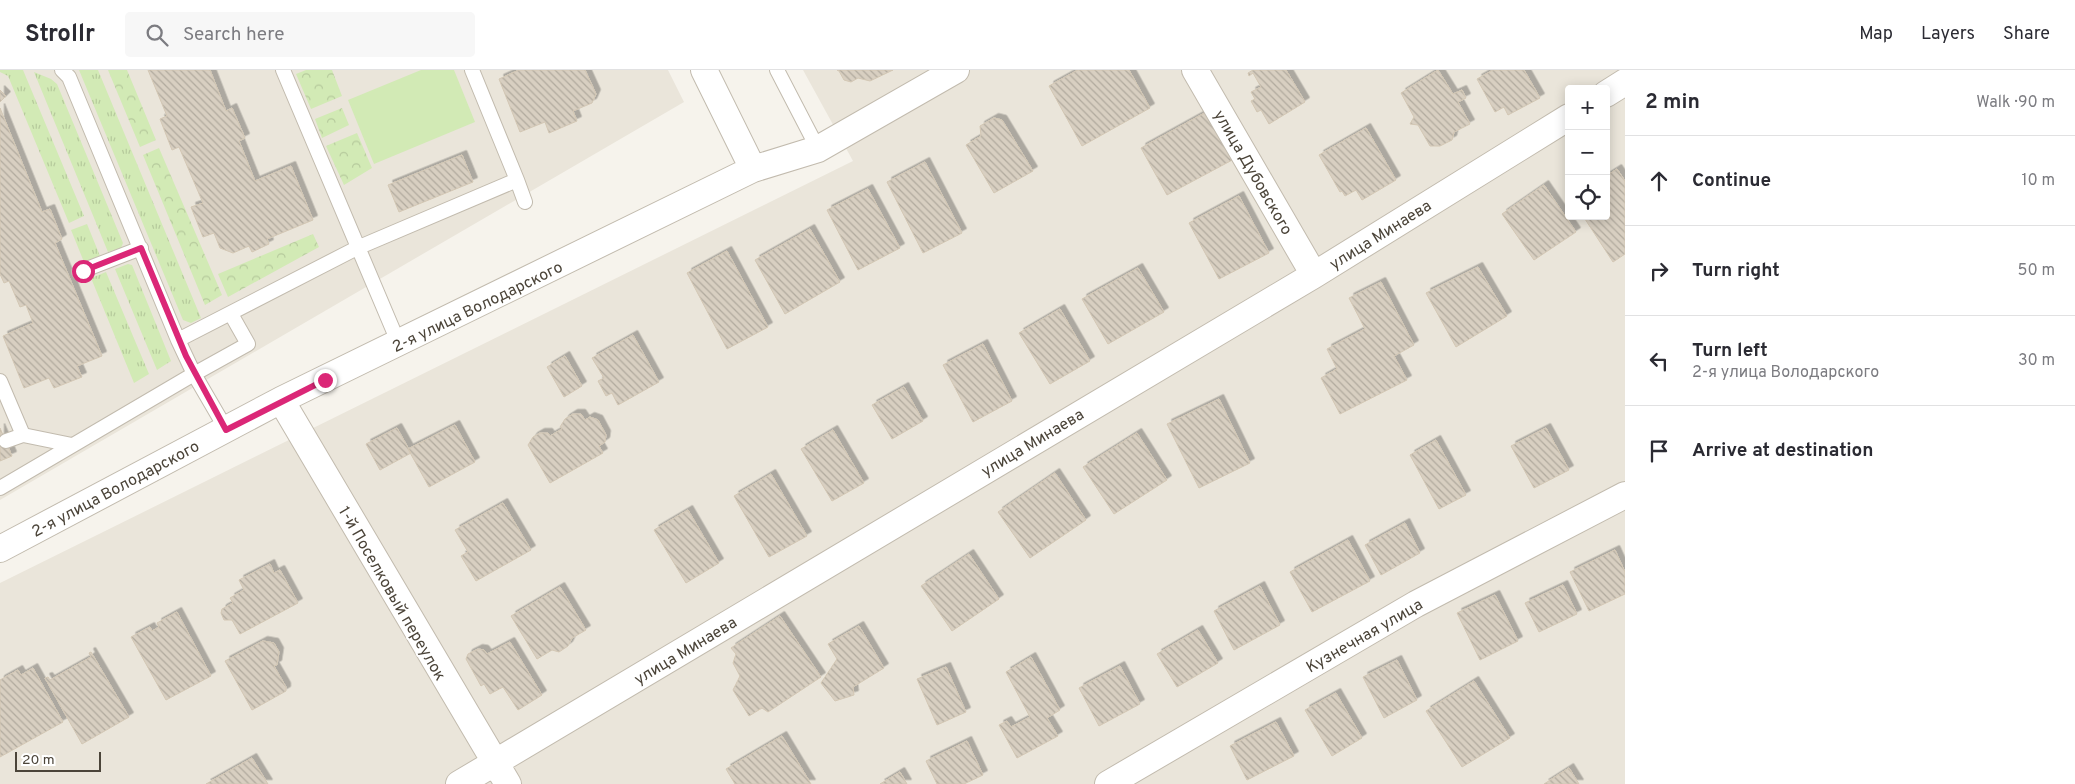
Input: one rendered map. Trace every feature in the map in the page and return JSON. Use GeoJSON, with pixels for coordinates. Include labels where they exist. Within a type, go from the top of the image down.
{"type":"FeatureCollection","features":[{"type":"Feature","properties":{"kind":"street"},"geometry":{"type":"LineString","coordinates":[[704,70],[753,169]]}},
{"type":"Feature","properties":{"kind":"street","name":"2-я улица Володарского"},"geometry":{"type":"LineString","coordinates":[[0,549],[281,400],[399,344],[753,169],[818,149],[956,70]]}},
{"type":"Feature","properties":{"kind":"street","name":"улица Дубовского"},"geometry":{"type":"LineString","coordinates":[[1195,70],[1314,275]]}},
{"type":"Feature","properties":{"kind":"street"},"geometry":{"type":"LineString","coordinates":[[1610,91],[1625,82]]}},
{"type":"Feature","properties":{"kind":"street","name":"улица Минаева"},"geometry":{"type":"LineString","coordinates":[[459,784],[501,774],[1565,119]]}},
{"type":"Feature","properties":{"kind":"street","name":"1-й Поселковый переулок"},"geometry":{"type":"LineString","coordinates":[[281,400],[501,774]]}},
{"type":"Feature","properties":{"kind":"street","name":"Кузнечная улица"},"geometry":{"type":"LineString","coordinates":[[1108,784],[1416,604],[1625,495]]}},
{"type":"Feature","properties":{"kind":"lane"},"geometry":{"type":"LineString","coordinates":[[62,70],[69,77],[178,340],[194,374],[226,430]]}},
{"type":"Feature","properties":{"kind":"lane"},"geometry":{"type":"LineString","coordinates":[[282,70],[399,344]]}},
{"type":"Feature","properties":{"kind":"lane"},"geometry":{"type":"LineString","coordinates":[[472,70],[525,202]]}},
{"type":"Feature","properties":{"kind":"lane"},"geometry":{"type":"LineString","coordinates":[[777,70],[818,149]]}},
{"type":"Feature","properties":{"kind":"lane"},"geometry":{"type":"LineString","coordinates":[[178,340],[357,248],[517,180]]}},
{"type":"Feature","properties":{"kind":"lane"},"geometry":{"type":"LineString","coordinates":[[79,272],[141,248]]}},
{"type":"Feature","properties":{"kind":"lane"},"geometry":{"type":"LineString","coordinates":[[0,488],[248,344],[231,314]]}},
{"type":"Feature","properties":{"kind":"lane"},"geometry":{"type":"LineString","coordinates":[[0,381],[22,435]]}},
{"type":"Feature","properties":{"kind":"lane"},"geometry":{"type":"LineString","coordinates":[[6,441],[22,435],[72,445]]}},
{"type":"Feature","properties":{"kind":"shaded area"},"geometry":{"type":"Polygon","coordinates":[[[0,70],[668,70],[684,102],[0,500],[0,70]]]}},
{"type":"Feature","properties":{"kind":"shaded area"},"geometry":{"type":"Polygon","coordinates":[[[803,70],[1625,70],[1625,784],[0,784],[0,583],[853,161],[803,70]]]}},
{"type":"Feature","properties":{"kind":"green space"},"geometry":{"type":"Polygon","coordinates":[[[0,70],[23,70],[84,216],[69,223],[8,76],[0,72],[0,70]]]}},
{"type":"Feature","properties":{"kind":"green space"},"geometry":{"type":"Polygon","coordinates":[[[79,70],[98,70],[201,318],[191,323],[183,320],[79,70]]]}},
{"type":"Feature","properties":{"kind":"green space"},"geometry":{"type":"Polygon","coordinates":[[[108,70],[127,70],[156,140],[140,147],[108,70]]]}},
{"type":"Feature","properties":{"kind":"green space"},"geometry":{"type":"Polygon","coordinates":[[[306,70],[332,70],[342,96],[311,109],[296,74],[306,70]]]}},
{"type":"Feature","properties":{"kind":"green space"},"geometry":{"type":"Polygon","coordinates":[[[421,70],[454,70],[475,122],[374,164],[348,100],[421,70]]]}},
{"type":"Feature","properties":{"kind":"green space"},"geometry":{"type":"Polygon","coordinates":[[[34,72],[51,79],[57,84],[123,243],[121,248],[108,252],[34,72]]]}},
{"type":"Feature","properties":{"kind":"green space"},"geometry":{"type":"Polygon","coordinates":[[[342,108],[349,125],[322,138],[315,119],[342,108]]]}},
{"type":"Feature","properties":{"kind":"green space"},"geometry":{"type":"Polygon","coordinates":[[[357,133],[372,168],[344,185],[326,146],[357,133]]]}},
{"type":"Feature","properties":{"kind":"green space"},"geometry":{"type":"Polygon","coordinates":[[[159,148],[222,295],[205,305],[143,155],[159,148]]]}},
{"type":"Feature","properties":{"kind":"green space"},"geometry":{"type":"Polygon","coordinates":[[[87,224],[100,256],[84,262],[71,230],[87,224]]]}},
{"type":"Feature","properties":{"kind":"green space"},"geometry":{"type":"Polygon","coordinates":[[[313,234],[319,247],[228,297],[218,274],[313,234]]]}},
{"type":"Feature","properties":{"kind":"green space"},"geometry":{"type":"Polygon","coordinates":[[[128,264],[132,265],[171,361],[157,370],[115,269],[128,264]]]}},
{"type":"Feature","properties":{"kind":"green space"},"geometry":{"type":"Polygon","coordinates":[[[106,272],[149,374],[134,383],[91,278],[106,272]]]}},
{"type":"Feature","properties":{"kind":"building"},"geometry":{"type":"Polygon","coordinates":[[[148,70],[210,70],[226,111],[232,108],[245,138],[239,141],[255,181],[291,166],[313,220],[267,239],[269,244],[252,252],[249,246],[233,253],[220,248],[214,233],[203,237],[191,207],[203,203],[179,147],[172,150],[160,119],[167,116],[148,70]]]}},
{"type":"Feature","properties":{"kind":"building"},"geometry":{"type":"Polygon","coordinates":[[[519,70],[585,70],[596,94],[592,103],[573,111],[577,121],[549,133],[545,122],[520,132],[499,79],[519,70]]]}},
{"type":"Feature","properties":{"kind":"building"},"geometry":{"type":"Polygon","coordinates":[[[837,70],[893,70],[870,81],[858,78],[851,82],[844,80],[837,70]]]}},
{"type":"Feature","properties":{"kind":"building"},"geometry":{"type":"Polygon","coordinates":[[[1078,70],[1129,70],[1150,108],[1082,146],[1049,86],[1078,70]]]}},
{"type":"Feature","properties":{"kind":"building"},"geometry":{"type":"Polygon","coordinates":[[[1253,70],[1286,70],[1305,102],[1269,124],[1261,110],[1257,112],[1251,101],[1255,99],[1251,92],[1261,87],[1253,73],[1249,76],[1248,73],[1253,70]]]}},
{"type":"Feature","properties":{"kind":"building"},"geometry":{"type":"Polygon","coordinates":[[[1438,70],[1453,94],[1462,90],[1466,98],[1458,102],[1470,124],[1454,132],[1452,140],[1440,146],[1430,146],[1418,125],[1410,124],[1414,117],[1401,93],[1438,70]]]}},
{"type":"Feature","properties":{"kind":"building"},"geometry":{"type":"Polygon","coordinates":[[[1493,70],[1524,70],[1540,98],[1508,115],[1504,107],[1495,112],[1477,79],[1493,70]]]}},
{"type":"Feature","properties":{"kind":"building"},"geometry":{"type":"Polygon","coordinates":[[[0,90],[6,96],[0,102],[0,90]]]}},
{"type":"Feature","properties":{"kind":"building"},"geometry":{"type":"Polygon","coordinates":[[[0,108],[42,212],[50,209],[62,239],[55,243],[102,356],[77,366],[82,377],[54,388],[49,378],[24,388],[3,336],[33,323],[26,305],[20,307],[9,281],[4,283],[0,274],[0,108]]]}},
{"type":"Feature","properties":{"kind":"building"},"geometry":{"type":"Polygon","coordinates":[[[1210,110],[1236,158],[1167,195],[1141,148],[1210,110]]]}},
{"type":"Feature","properties":{"kind":"building"},"geometry":{"type":"Polygon","coordinates":[[[994,118],[1002,120],[1033,171],[994,193],[966,145],[981,136],[980,126],[994,118]]]}},
{"type":"Feature","properties":{"kind":"building"},"geometry":{"type":"Polygon","coordinates":[[[1366,128],[1396,180],[1362,200],[1356,190],[1345,196],[1342,191],[1340,192],[1319,155],[1366,128]]]}},
{"type":"Feature","properties":{"kind":"building"},"geometry":{"type":"Polygon","coordinates":[[[462,155],[473,182],[399,212],[388,185],[462,155]]]}},
{"type":"Feature","properties":{"kind":"building"},"geometry":{"type":"Polygon","coordinates":[[[925,162],[962,233],[923,253],[887,182],[925,162]]]}},
{"type":"Feature","properties":{"kind":"building"},"geometry":{"type":"Polygon","coordinates":[[[1617,169],[1625,181],[1625,254],[1613,262],[1586,220],[1610,220],[1610,173],[1617,169]]]}},
{"type":"Feature","properties":{"kind":"building"},"geometry":{"type":"Polygon","coordinates":[[[1544,185],[1565,216],[1565,220],[1568,220],[1576,232],[1534,260],[1502,214],[1544,185]]]}},
{"type":"Feature","properties":{"kind":"building"},"geometry":{"type":"Polygon","coordinates":[[[868,189],[900,248],[858,270],[827,210],[868,189]]]}},
{"type":"Feature","properties":{"kind":"building"},"geometry":{"type":"Polygon","coordinates":[[[1239,196],[1269,253],[1219,279],[1189,223],[1239,196]]]}},
{"type":"Feature","properties":{"kind":"building"},"geometry":{"type":"Polygon","coordinates":[[[810,229],[840,282],[785,314],[755,260],[810,229]]]}},
{"type":"Feature","properties":{"kind":"building"},"geometry":{"type":"Polygon","coordinates":[[[727,251],[768,327],[727,349],[687,273],[727,251]]]}},
{"type":"Feature","properties":{"kind":"building"},"geometry":{"type":"Polygon","coordinates":[[[1478,267],[1507,316],[1456,347],[1426,293],[1478,267]]]}},
{"type":"Feature","properties":{"kind":"building"},"geometry":{"type":"Polygon","coordinates":[[[1138,268],[1164,312],[1108,344],[1082,299],[1138,268]]]}},
{"type":"Feature","properties":{"kind":"building"},"geometry":{"type":"Polygon","coordinates":[[[1381,282],[1414,345],[1394,356],[1407,380],[1340,414],[1321,378],[1337,369],[1327,349],[1365,329],[1349,298],[1381,282]]]}},
{"type":"Feature","properties":{"kind":"building"},"geometry":{"type":"Polygon","coordinates":[[[1060,309],[1090,361],[1050,384],[1019,333],[1060,309]]]}},
{"type":"Feature","properties":{"kind":"building"},"geometry":{"type":"Polygon","coordinates":[[[633,335],[659,382],[618,405],[612,393],[606,396],[598,381],[604,378],[592,358],[633,335]]]}},
{"type":"Feature","properties":{"kind":"building"},"geometry":{"type":"Polygon","coordinates":[[[983,344],[1012,401],[973,422],[943,365],[983,344]]]}},
{"type":"Feature","properties":{"kind":"building"},"geometry":{"type":"Polygon","coordinates":[[[565,356],[582,386],[564,397],[547,367],[565,356]]]}},
{"type":"Feature","properties":{"kind":"building"},"geometry":{"type":"Polygon","coordinates":[[[904,387],[923,421],[892,439],[872,405],[904,387]]]}},
{"type":"Feature","properties":{"kind":"building"},"geometry":{"type":"Polygon","coordinates":[[[1219,399],[1250,463],[1199,488],[1167,424],[1219,399]]]}},
{"type":"Feature","properties":{"kind":"building"},"geometry":{"type":"Polygon","coordinates":[[[573,414],[581,414],[585,420],[590,417],[598,420],[606,435],[605,442],[599,446],[603,453],[550,483],[528,445],[533,437],[540,433],[548,433],[550,436],[562,429],[560,427],[565,419],[573,414]]]}},
{"type":"Feature","properties":{"kind":"building"},"geometry":{"type":"Polygon","coordinates":[[[455,425],[475,462],[429,487],[408,449],[455,425]]]}},
{"type":"Feature","properties":{"kind":"building"},"geometry":{"type":"Polygon","coordinates":[[[0,428],[12,456],[0,461],[0,428]]]}},
{"type":"Feature","properties":{"kind":"building"},"geometry":{"type":"Polygon","coordinates":[[[397,428],[411,453],[380,470],[366,444],[397,428]]]}},
{"type":"Feature","properties":{"kind":"building"},"geometry":{"type":"Polygon","coordinates":[[[1546,428],[1569,470],[1534,488],[1511,446],[1546,428]]]}},
{"type":"Feature","properties":{"kind":"building"},"geometry":{"type":"Polygon","coordinates":[[[833,430],[864,483],[832,501],[801,449],[833,430]]]}},
{"type":"Feature","properties":{"kind":"building"},"geometry":{"type":"Polygon","coordinates":[[[1137,433],[1167,480],[1114,514],[1083,467],[1137,433]]]}},
{"type":"Feature","properties":{"kind":"building"},"geometry":{"type":"Polygon","coordinates":[[[1436,440],[1466,495],[1439,509],[1410,455],[1436,440]]]}},
{"type":"Feature","properties":{"kind":"building"},"geometry":{"type":"Polygon","coordinates":[[[1055,473],[1086,520],[1030,558],[998,512],[1055,473]]]}},
{"type":"Feature","properties":{"kind":"building"},"geometry":{"type":"Polygon","coordinates":[[[771,474],[807,536],[769,557],[734,496],[771,474]]]}},
{"type":"Feature","properties":{"kind":"building"},"geometry":{"type":"Polygon","coordinates":[[[503,503],[531,550],[476,581],[461,556],[468,552],[455,530],[503,503]]]}},
{"type":"Feature","properties":{"kind":"building"},"geometry":{"type":"Polygon","coordinates":[[[688,510],[719,563],[686,583],[654,530],[688,510]]]}},
{"type":"Feature","properties":{"kind":"building"},"geometry":{"type":"Polygon","coordinates":[[[1405,523],[1420,553],[1381,575],[1365,545],[1405,523]]]}},
{"type":"Feature","properties":{"kind":"building"},"geometry":{"type":"Polygon","coordinates":[[[1348,540],[1370,581],[1312,612],[1290,572],[1348,540]]]}},
{"type":"Feature","properties":{"kind":"building"},"geometry":{"type":"Polygon","coordinates":[[[1615,550],[1625,572],[1625,594],[1589,611],[1570,572],[1615,550]]]}},
{"type":"Feature","properties":{"kind":"building"},"geometry":{"type":"Polygon","coordinates":[[[969,554],[999,599],[952,631],[921,586],[969,554]]]}},
{"type":"Feature","properties":{"kind":"building"},"geometry":{"type":"Polygon","coordinates":[[[270,564],[274,573],[280,570],[298,603],[240,634],[232,620],[224,620],[221,613],[222,609],[233,603],[230,598],[244,590],[239,580],[270,564]]]}},
{"type":"Feature","properties":{"kind":"building"},"geometry":{"type":"Polygon","coordinates":[[[1563,585],[1577,614],[1539,632],[1525,603],[1563,585]]]}},
{"type":"Feature","properties":{"kind":"building"},"geometry":{"type":"Polygon","coordinates":[[[1260,586],[1280,625],[1234,650],[1214,611],[1260,586]]]}},
{"type":"Feature","properties":{"kind":"building"},"geometry":{"type":"Polygon","coordinates":[[[560,587],[586,630],[572,638],[568,646],[559,652],[552,650],[537,659],[511,616],[560,587]]]}},
{"type":"Feature","properties":{"kind":"building"},"geometry":{"type":"Polygon","coordinates":[[[1495,595],[1518,641],[1480,660],[1457,613],[1495,595]]]}},
{"type":"Feature","properties":{"kind":"building"},"geometry":{"type":"Polygon","coordinates":[[[177,612],[211,676],[166,700],[131,637],[150,627],[152,631],[159,627],[157,623],[177,612]]]}},
{"type":"Feature","properties":{"kind":"building"},"geometry":{"type":"Polygon","coordinates":[[[780,616],[821,677],[768,712],[762,708],[749,716],[733,690],[740,676],[733,663],[736,654],[731,648],[780,616]]]}},
{"type":"Feature","properties":{"kind":"building"},"geometry":{"type":"Polygon","coordinates":[[[859,626],[884,668],[853,687],[854,695],[835,701],[821,683],[837,659],[828,644],[859,626]]]}},
{"type":"Feature","properties":{"kind":"building"},"geometry":{"type":"Polygon","coordinates":[[[1198,630],[1218,663],[1177,687],[1157,654],[1198,630]]]}},
{"type":"Feature","properties":{"kind":"building"},"geometry":{"type":"Polygon","coordinates":[[[263,641],[274,643],[279,652],[277,665],[274,666],[286,687],[286,691],[252,710],[225,661],[263,641]]]}},
{"type":"Feature","properties":{"kind":"building"},"geometry":{"type":"Polygon","coordinates":[[[510,642],[542,695],[518,710],[503,687],[490,694],[484,684],[481,686],[466,659],[468,654],[478,649],[484,650],[487,654],[510,642]]]}},
{"type":"Feature","properties":{"kind":"building"},"geometry":{"type":"Polygon","coordinates":[[[91,652],[129,717],[82,744],[45,678],[48,677],[50,680],[91,657],[89,653],[91,652]]]}},
{"type":"Feature","properties":{"kind":"building"},"geometry":{"type":"Polygon","coordinates":[[[1031,657],[1060,710],[1047,718],[1058,736],[1017,758],[999,725],[1007,721],[1011,727],[1030,717],[1006,672],[1031,657]]]}},
{"type":"Feature","properties":{"kind":"building"},"geometry":{"type":"Polygon","coordinates":[[[1397,660],[1417,700],[1384,718],[1363,677],[1397,660]]]}},
{"type":"Feature","properties":{"kind":"building"},"geometry":{"type":"Polygon","coordinates":[[[1120,666],[1140,704],[1099,726],[1079,688],[1120,666]]]}},
{"type":"Feature","properties":{"kind":"building"},"geometry":{"type":"Polygon","coordinates":[[[946,667],[966,712],[937,725],[917,679],[946,667]]]}},
{"type":"Feature","properties":{"kind":"building"},"geometry":{"type":"Polygon","coordinates":[[[33,668],[63,722],[0,757],[0,680],[18,670],[21,675],[33,668]]]}},
{"type":"Feature","properties":{"kind":"building"},"geometry":{"type":"Polygon","coordinates":[[[1474,681],[1510,738],[1462,767],[1426,711],[1474,681]]]}},
{"type":"Feature","properties":{"kind":"building"},"geometry":{"type":"Polygon","coordinates":[[[1336,693],[1362,738],[1332,756],[1305,710],[1336,693]]]}},
{"type":"Feature","properties":{"kind":"building"},"geometry":{"type":"Polygon","coordinates":[[[1276,722],[1294,756],[1247,780],[1230,746],[1276,722]]]}},
{"type":"Feature","properties":{"kind":"building"},"geometry":{"type":"Polygon","coordinates":[[[782,736],[811,784],[735,784],[726,769],[782,736]]]}},
{"type":"Feature","properties":{"kind":"building"},"geometry":{"type":"Polygon","coordinates":[[[967,741],[983,775],[964,784],[937,784],[926,761],[967,741]]]}},
{"type":"Feature","properties":{"kind":"building"},"geometry":{"type":"Polygon","coordinates":[[[252,758],[268,784],[206,784],[252,758]]]}},
{"type":"Feature","properties":{"kind":"building"},"geometry":{"type":"Polygon","coordinates":[[[1569,768],[1579,784],[1544,784],[1569,768]]]}},
{"type":"Feature","properties":{"kind":"building"},"geometry":{"type":"Polygon","coordinates":[[[900,772],[907,784],[880,784],[900,772]]]}},
{"type":"Feature","properties":{"kind":"route"},"geometry":{"type":"LineString","coordinates":[[83,271],[141,248],[178,340],[194,374],[226,430],[281,400],[325,380]]}}]}
